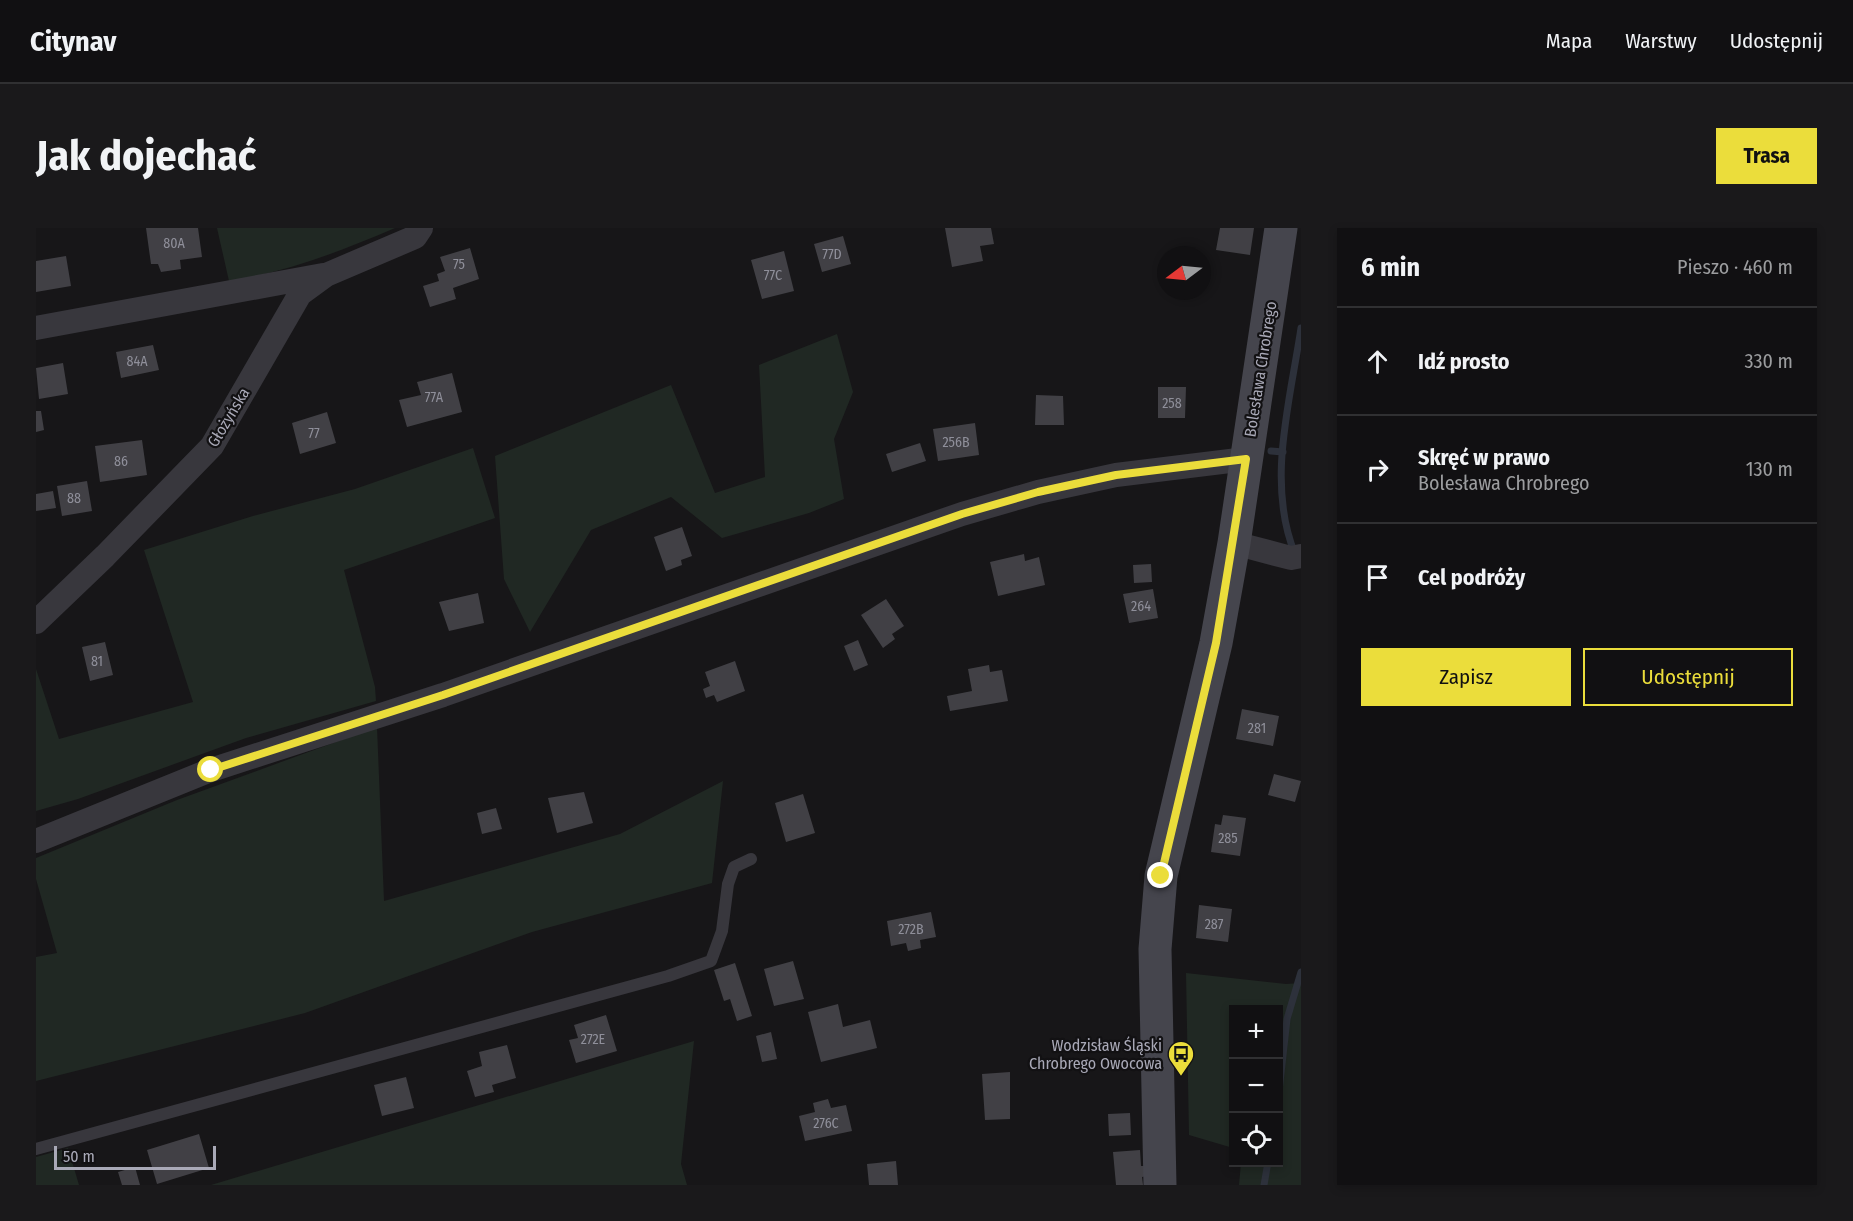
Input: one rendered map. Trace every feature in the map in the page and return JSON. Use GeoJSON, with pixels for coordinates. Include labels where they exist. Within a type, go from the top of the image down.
{"type":"FeatureCollection","features":[{"type":"Feature","properties":{"kind":"street","name":"Głożyńska"},"geometry":{"type":"LineString","coordinates":[[36,622],[105,556],[212,446],[300,294],[326,275],[415,237],[421,228]]}},
{"type":"Feature","properties":{"kind":"street","name":"Bolesława Chrobrego"},"geometry":{"type":"LineString","coordinates":[[1160,1185],[1155,949],[1161,876],[1216,643],[1234,543],[1281,228]]}},
{"type":"Feature","properties":{"kind":"street"},"geometry":{"type":"LineString","coordinates":[[36,328],[326,275]]}},
{"type":"Feature","properties":{"kind":"street"},"geometry":{"type":"LineString","coordinates":[[36,841],[211,770],[443,695],[962,514],[1038,492],[1116,475],[1246,459]]}},
{"type":"Feature","properties":{"kind":"street"},"geometry":{"type":"LineString","coordinates":[[1234,543],[1296,557]]}},
{"type":"Feature","properties":{"kind":"lane"},"geometry":{"type":"LineString","coordinates":[[36,1149],[668,976],[711,961],[722,931],[728,884],[734,867],[751,859]]}},
{"type":"Feature","properties":{"kind":"shaded area"},"geometry":{"type":"Polygon","coordinates":[[[217,228],[395,228],[314,260],[229,281],[217,228]]]}},
{"type":"Feature","properties":{"kind":"shaded area"},"geometry":{"type":"Polygon","coordinates":[[[837,334],[853,392],[834,439],[844,499],[809,513],[722,538],[671,497],[591,530],[530,632],[504,579],[495,456],[671,385],[715,493],[765,477],[759,365],[837,334]]]}},
{"type":"Feature","properties":{"kind":"shaded area"},"geometry":{"type":"Polygon","coordinates":[[[473,448],[495,518],[344,570],[375,687],[376,701],[246,738],[78,799],[36,811],[36,669],[59,739],[193,702],[144,550],[253,516],[355,489],[473,448]]]}},
{"type":"Feature","properties":{"kind":"shaded area"},"geometry":{"type":"Polygon","coordinates":[[[377,727],[384,901],[620,834],[723,781],[712,883],[532,932],[305,1013],[36,1081],[36,957],[57,953],[36,879],[36,858],[177,800],[377,727]]]}},
{"type":"Feature","properties":{"kind":"shaded area"},"geometry":{"type":"Polygon","coordinates":[[[1186,973],[1286,984],[1301,983],[1301,1185],[1239,1185],[1241,1167],[1283,1167],[1283,1005],[1229,1005],[1229,1147],[1189,1135],[1186,973]]]}},
{"type":"Feature","properties":{"kind":"shaded area"},"geometry":{"type":"Polygon","coordinates":[[[694,1041],[681,1164],[687,1185],[211,1185],[694,1041]]]}},
{"type":"Feature","properties":{"kind":"shaded area"},"geometry":{"type":"Polygon","coordinates":[[[68,1148],[79,1185],[36,1185],[36,1157],[68,1148]]]}},
{"type":"Feature","properties":{"kind":"building"},"geometry":{"type":"Polygon","coordinates":[[[146,228],[198,228],[202,257],[180,260],[181,269],[161,272],[158,264],[151,264],[146,228]]]}},
{"type":"Feature","properties":{"kind":"building"},"geometry":{"type":"Polygon","coordinates":[[[945,228],[991,228],[994,244],[980,246],[983,261],[952,267],[945,228]]]}},
{"type":"Feature","properties":{"kind":"building"},"geometry":{"type":"Polygon","coordinates":[[[1220,228],[1254,228],[1250,255],[1216,250],[1220,228]]]}},
{"type":"Feature","properties":{"kind":"building"},"geometry":{"type":"Polygon","coordinates":[[[843,236],[851,264],[822,272],[814,244],[843,236]]]}},
{"type":"Feature","properties":{"kind":"building"},"geometry":{"type":"Polygon","coordinates":[[[470,248],[479,279],[453,288],[456,299],[430,307],[423,286],[439,281],[437,274],[445,271],[440,257],[470,248]]]}},
{"type":"Feature","properties":{"kind":"building"},"geometry":{"type":"Polygon","coordinates":[[[784,251],[794,291],[762,299],[751,260],[784,251]]]}},
{"type":"Feature","properties":{"kind":"building"},"geometry":{"type":"Polygon","coordinates":[[[66,256],[71,286],[36,292],[36,261],[66,256]]]}},
{"type":"Feature","properties":{"kind":"building"},"geometry":{"type":"Polygon","coordinates":[[[153,345],[159,370],[121,378],[116,352],[153,345]]]}},
{"type":"Feature","properties":{"kind":"building"},"geometry":{"type":"Polygon","coordinates":[[[63,363],[68,394],[39,399],[36,368],[63,363]]]}},
{"type":"Feature","properties":{"kind":"building"},"geometry":{"type":"Polygon","coordinates":[[[452,373],[462,412],[407,427],[399,400],[421,395],[417,382],[452,373]]]}},
{"type":"Feature","properties":{"kind":"building"},"geometry":{"type":"Polygon","coordinates":[[[1158,387],[1186,387],[1185,418],[1158,418],[1158,387]]]}},
{"type":"Feature","properties":{"kind":"building"},"geometry":{"type":"Polygon","coordinates":[[[1036,395],[1063,396],[1064,425],[1035,425],[1036,395]]]}},
{"type":"Feature","properties":{"kind":"building"},"geometry":{"type":"Polygon","coordinates":[[[36,411],[41,411],[44,430],[36,432],[36,411]]]}},
{"type":"Feature","properties":{"kind":"building"},"geometry":{"type":"Polygon","coordinates":[[[327,412],[336,443],[300,454],[292,423],[327,412]]]}},
{"type":"Feature","properties":{"kind":"building"},"geometry":{"type":"Polygon","coordinates":[[[975,423],[979,455],[938,461],[933,429],[975,423]]]}},
{"type":"Feature","properties":{"kind":"building"},"geometry":{"type":"Polygon","coordinates":[[[142,440],[147,475],[100,482],[95,446],[142,440]]]}},
{"type":"Feature","properties":{"kind":"building"},"geometry":{"type":"Polygon","coordinates":[[[920,443],[926,461],[892,472],[886,454],[920,443]]]}},
{"type":"Feature","properties":{"kind":"building"},"geometry":{"type":"Polygon","coordinates":[[[87,481],[92,511],[62,516],[57,486],[87,481]]]}},
{"type":"Feature","properties":{"kind":"building"},"geometry":{"type":"Polygon","coordinates":[[[53,491],[56,508],[36,511],[36,494],[53,491]]]}},
{"type":"Feature","properties":{"kind":"building"},"geometry":{"type":"Polygon","coordinates":[[[682,527],[692,556],[681,560],[682,565],[666,571],[654,537],[682,527]]]}},
{"type":"Feature","properties":{"kind":"building"},"geometry":{"type":"Polygon","coordinates":[[[1024,554],[1025,561],[1039,557],[1045,585],[998,596],[990,562],[1024,554]]]}},
{"type":"Feature","properties":{"kind":"building"},"geometry":{"type":"Polygon","coordinates":[[[1151,564],[1152,582],[1134,583],[1133,565],[1151,564]]]}},
{"type":"Feature","properties":{"kind":"building"},"geometry":{"type":"Polygon","coordinates":[[[1153,589],[1158,618],[1129,623],[1123,594],[1153,589]]]}},
{"type":"Feature","properties":{"kind":"building"},"geometry":{"type":"Polygon","coordinates":[[[478,593],[484,623],[449,631],[439,602],[478,593]]]}},
{"type":"Feature","properties":{"kind":"building"},"geometry":{"type":"Polygon","coordinates":[[[886,599],[904,626],[892,634],[895,639],[883,648],[861,615],[886,599]]]}},
{"type":"Feature","properties":{"kind":"building"},"geometry":{"type":"Polygon","coordinates":[[[858,640],[868,665],[854,671],[844,646],[858,640]]]}},
{"type":"Feature","properties":{"kind":"building"},"geometry":{"type":"Polygon","coordinates":[[[105,642],[113,675],[90,681],[82,647],[105,642]]]}},
{"type":"Feature","properties":{"kind":"building"},"geometry":{"type":"Polygon","coordinates":[[[735,661],[745,691],[717,702],[714,695],[706,698],[703,689],[710,686],[705,672],[735,661]]]}},
{"type":"Feature","properties":{"kind":"building"},"geometry":{"type":"Polygon","coordinates":[[[989,665],[990,672],[1002,670],[1008,701],[950,711],[947,696],[972,691],[968,669],[989,665]]]}},
{"type":"Feature","properties":{"kind":"building"},"geometry":{"type":"Polygon","coordinates":[[[1242,709],[1279,716],[1273,746],[1236,739],[1242,709]]]}},
{"type":"Feature","properties":{"kind":"building"},"geometry":{"type":"Polygon","coordinates":[[[1274,774],[1301,781],[1295,802],[1268,795],[1274,774]]]}},
{"type":"Feature","properties":{"kind":"building"},"geometry":{"type":"Polygon","coordinates":[[[584,792],[593,823],[557,833],[548,798],[584,792]]]}},
{"type":"Feature","properties":{"kind":"building"},"geometry":{"type":"Polygon","coordinates":[[[803,794],[815,833],[786,842],[775,803],[803,794]]]}},
{"type":"Feature","properties":{"kind":"building"},"geometry":{"type":"Polygon","coordinates":[[[496,808],[502,829],[482,834],[477,813],[496,808]]]}},
{"type":"Feature","properties":{"kind":"building"},"geometry":{"type":"Polygon","coordinates":[[[1223,815],[1246,818],[1240,856],[1211,852],[1215,824],[1221,825],[1223,815]]]}},
{"type":"Feature","properties":{"kind":"building"},"geometry":{"type":"Polygon","coordinates":[[[1199,905],[1232,909],[1228,942],[1196,938],[1199,905]]]}},
{"type":"Feature","properties":{"kind":"building"},"geometry":{"type":"Polygon","coordinates":[[[931,912],[936,937],[920,940],[921,948],[908,951],[906,943],[891,946],[887,921],[931,912]]]}},
{"type":"Feature","properties":{"kind":"building"},"geometry":{"type":"Polygon","coordinates":[[[793,961],[804,999],[774,1006],[764,969],[793,961]]]}},
{"type":"Feature","properties":{"kind":"building"},"geometry":{"type":"Polygon","coordinates":[[[735,963],[752,1016],[737,1021],[730,999],[724,1001],[714,970],[735,963]]]}},
{"type":"Feature","properties":{"kind":"building"},"geometry":{"type":"Polygon","coordinates":[[[838,1004],[843,1027],[870,1020],[877,1048],[821,1062],[808,1012],[838,1004]]]}},
{"type":"Feature","properties":{"kind":"building"},"geometry":{"type":"Polygon","coordinates":[[[606,1015],[617,1051],[576,1063],[569,1040],[578,1038],[574,1025],[606,1015]]]}},
{"type":"Feature","properties":{"kind":"building"},"geometry":{"type":"Polygon","coordinates":[[[771,1032],[777,1059],[762,1062],[756,1036],[771,1032]]]}},
{"type":"Feature","properties":{"kind":"building"},"geometry":{"type":"Polygon","coordinates":[[[507,1045],[516,1078],[492,1085],[494,1092],[475,1097],[467,1071],[482,1066],[479,1052],[507,1045]]]}},
{"type":"Feature","properties":{"kind":"building"},"geometry":{"type":"Polygon","coordinates":[[[1010,1072],[1010,1119],[985,1120],[982,1074],[1010,1072]]]}},
{"type":"Feature","properties":{"kind":"building"},"geometry":{"type":"Polygon","coordinates":[[[406,1077],[414,1108],[382,1116],[374,1085],[406,1077]]]}},
{"type":"Feature","properties":{"kind":"building"},"geometry":{"type":"Polygon","coordinates":[[[828,1099],[831,1108],[846,1105],[852,1131],[805,1141],[799,1116],[815,1112],[813,1103],[828,1099]]]}},
{"type":"Feature","properties":{"kind":"building"},"geometry":{"type":"Polygon","coordinates":[[[1130,1113],[1131,1135],[1109,1136],[1108,1114],[1130,1113]]]}},
{"type":"Feature","properties":{"kind":"building"},"geometry":{"type":"Polygon","coordinates":[[[199,1134],[209,1168],[157,1184],[147,1150],[199,1134]]]}},
{"type":"Feature","properties":{"kind":"building"},"geometry":{"type":"Polygon","coordinates":[[[1140,1150],[1141,1166],[1147,1166],[1147,1176],[1142,1177],[1143,1185],[1116,1185],[1113,1152],[1140,1150]]]}},
{"type":"Feature","properties":{"kind":"building"},"geometry":{"type":"Polygon","coordinates":[[[896,1161],[898,1185],[869,1185],[867,1164],[896,1161]]]}},
{"type":"Feature","properties":{"kind":"building"},"geometry":{"type":"Polygon","coordinates":[[[135,1167],[140,1185],[122,1185],[118,1172],[135,1167]]]}},
{"type":"Feature","properties":{"kind":"waterway"},"geometry":{"type":"LineString","coordinates":[[1295,554],[1286,527],[1281,471],[1287,413],[1301,328]]}},
{"type":"Feature","properties":{"kind":"waterway"},"geometry":{"type":"LineString","coordinates":[[1271,451],[1283,452]]}},
{"type":"Feature","properties":{"kind":"waterway"},"geometry":{"type":"LineString","coordinates":[[1283,1059],[1287,1019],[1301,972]]}},
{"type":"Feature","properties":{"kind":"waterway"},"geometry":{"type":"LineString","coordinates":[[1264,1185],[1267,1167]]}},
{"type":"Feature","properties":{"kind":"place","name":"Wodzisław Śląski Chrobrego Owocowa"},"geometry":{"type":"Point","coordinates":[1181,1077]}},
{"type":"Feature","properties":{"kind":"route"},"geometry":{"type":"LineString","coordinates":[[211,770],[443,695],[962,514],[1038,492],[1116,475],[1246,459],[1216,643],[1161,876]]}}]}
